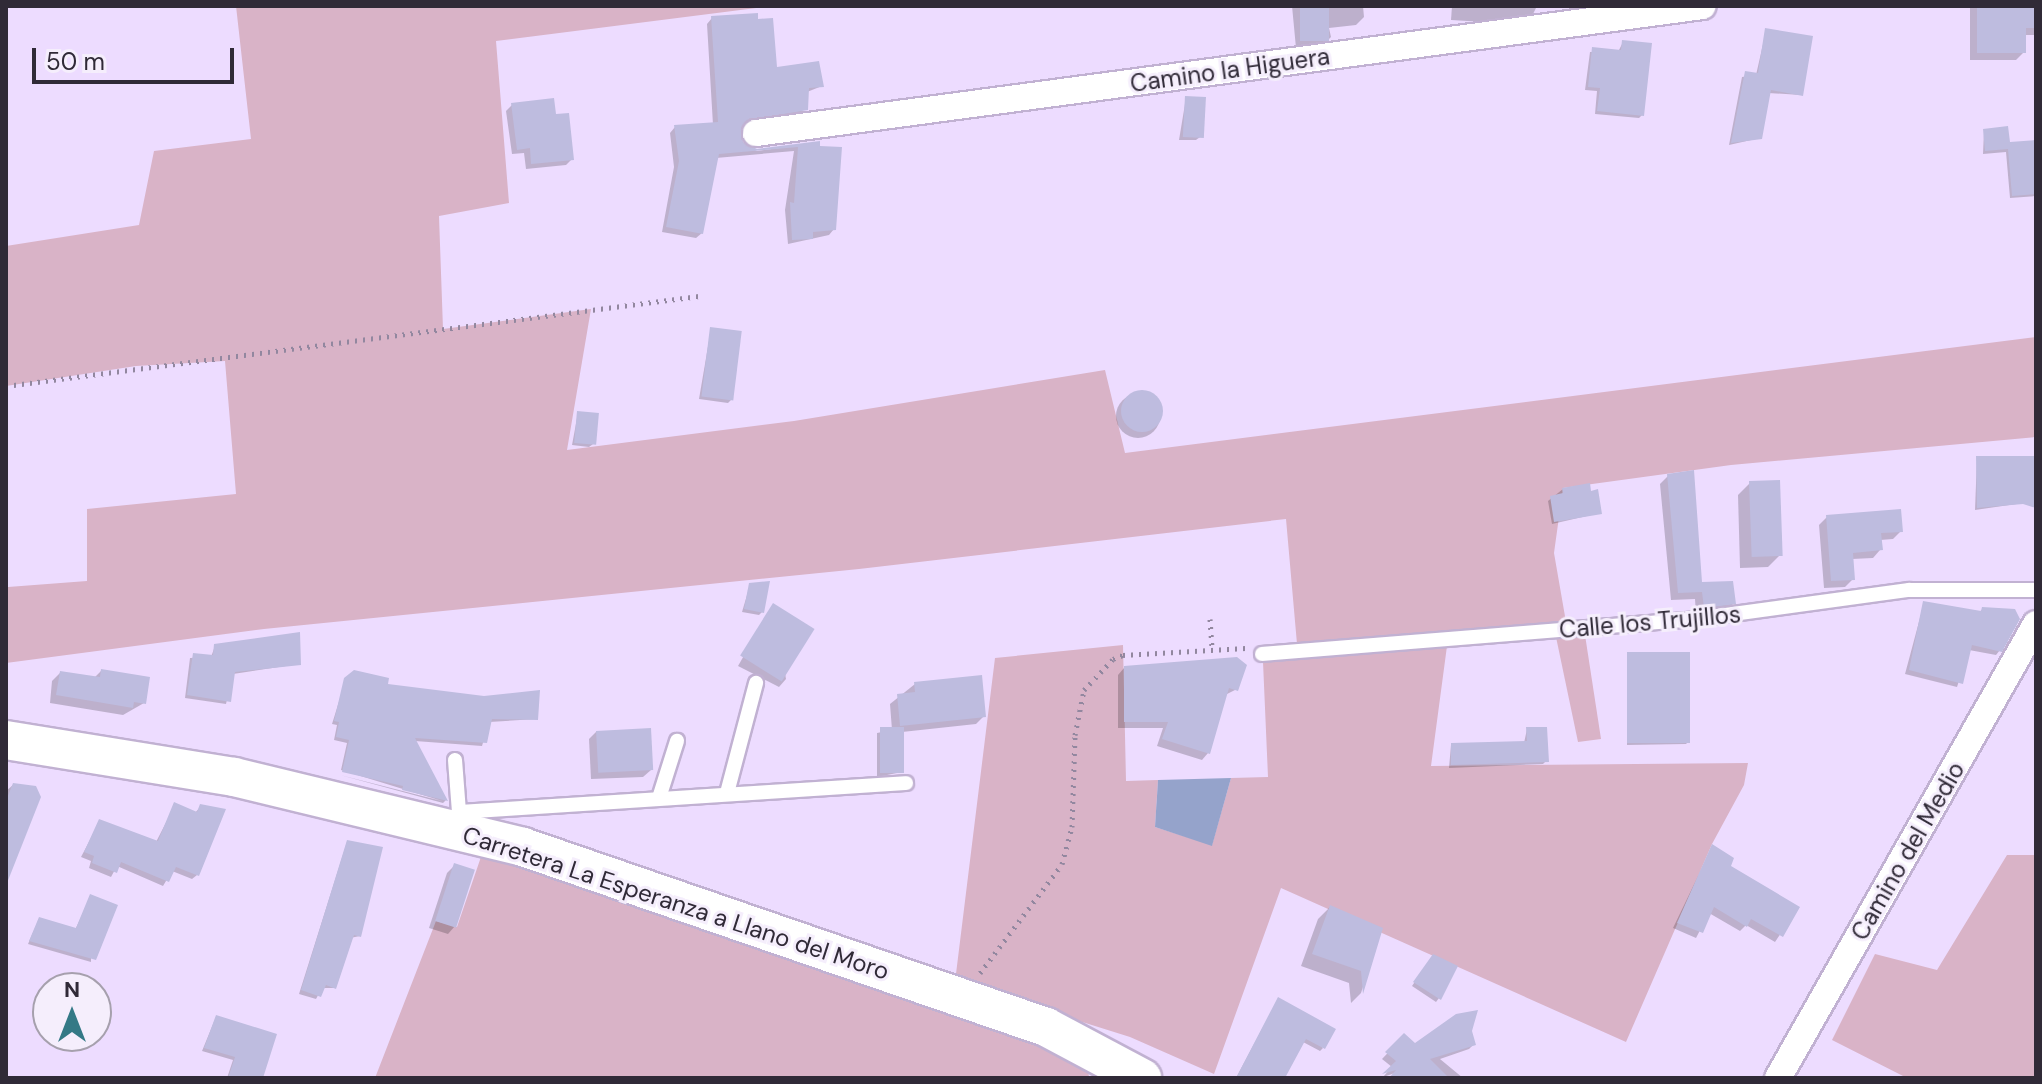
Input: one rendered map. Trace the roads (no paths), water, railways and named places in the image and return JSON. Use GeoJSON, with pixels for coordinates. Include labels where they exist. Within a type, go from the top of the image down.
{"type":"FeatureCollection","features":[{"type":"Feature","properties":{"kind":"main road","name":"Carretera La Esperanza a Llano del Moro"},"geometry":{"type":"LineString","coordinates":[[6,740],[234,777],[456,820],[523,847],[1046,1027],[1142,1078]]}},
{"type":"Feature","properties":{"kind":"street","name":"Camino la Higuera"},"geometry":{"type":"LineString","coordinates":[[756,133],[1703,6]]}},
{"type":"Feature","properties":{"kind":"street","name":"Camino del Medio"},"geometry":{"type":"LineString","coordinates":[[1778,1078],[2036,624]]}},
{"type":"Feature","properties":{"kind":"lane","name":"Calle los Trujillos"},"geometry":{"type":"LineString","coordinates":[[1262,654],[1689,620],[1909,590],[2036,590]]}},
{"type":"Feature","properties":{"kind":"lane"},"geometry":{"type":"LineString","coordinates":[[727,793],[756,683]]}},
{"type":"Feature","properties":{"kind":"lane"},"geometry":{"type":"LineString","coordinates":[[659,798],[677,741]]}},
{"type":"Feature","properties":{"kind":"lane"},"geometry":{"type":"LineString","coordinates":[[455,760],[456,820],[659,798],[906,783]]}},
{"type":"Feature","properties":{"kind":"water"},"geometry":{"type":"Polygon","coordinates":[[[1231,778],[1212,846],[1155,827],[1158,780],[1231,778]]]}}]}
